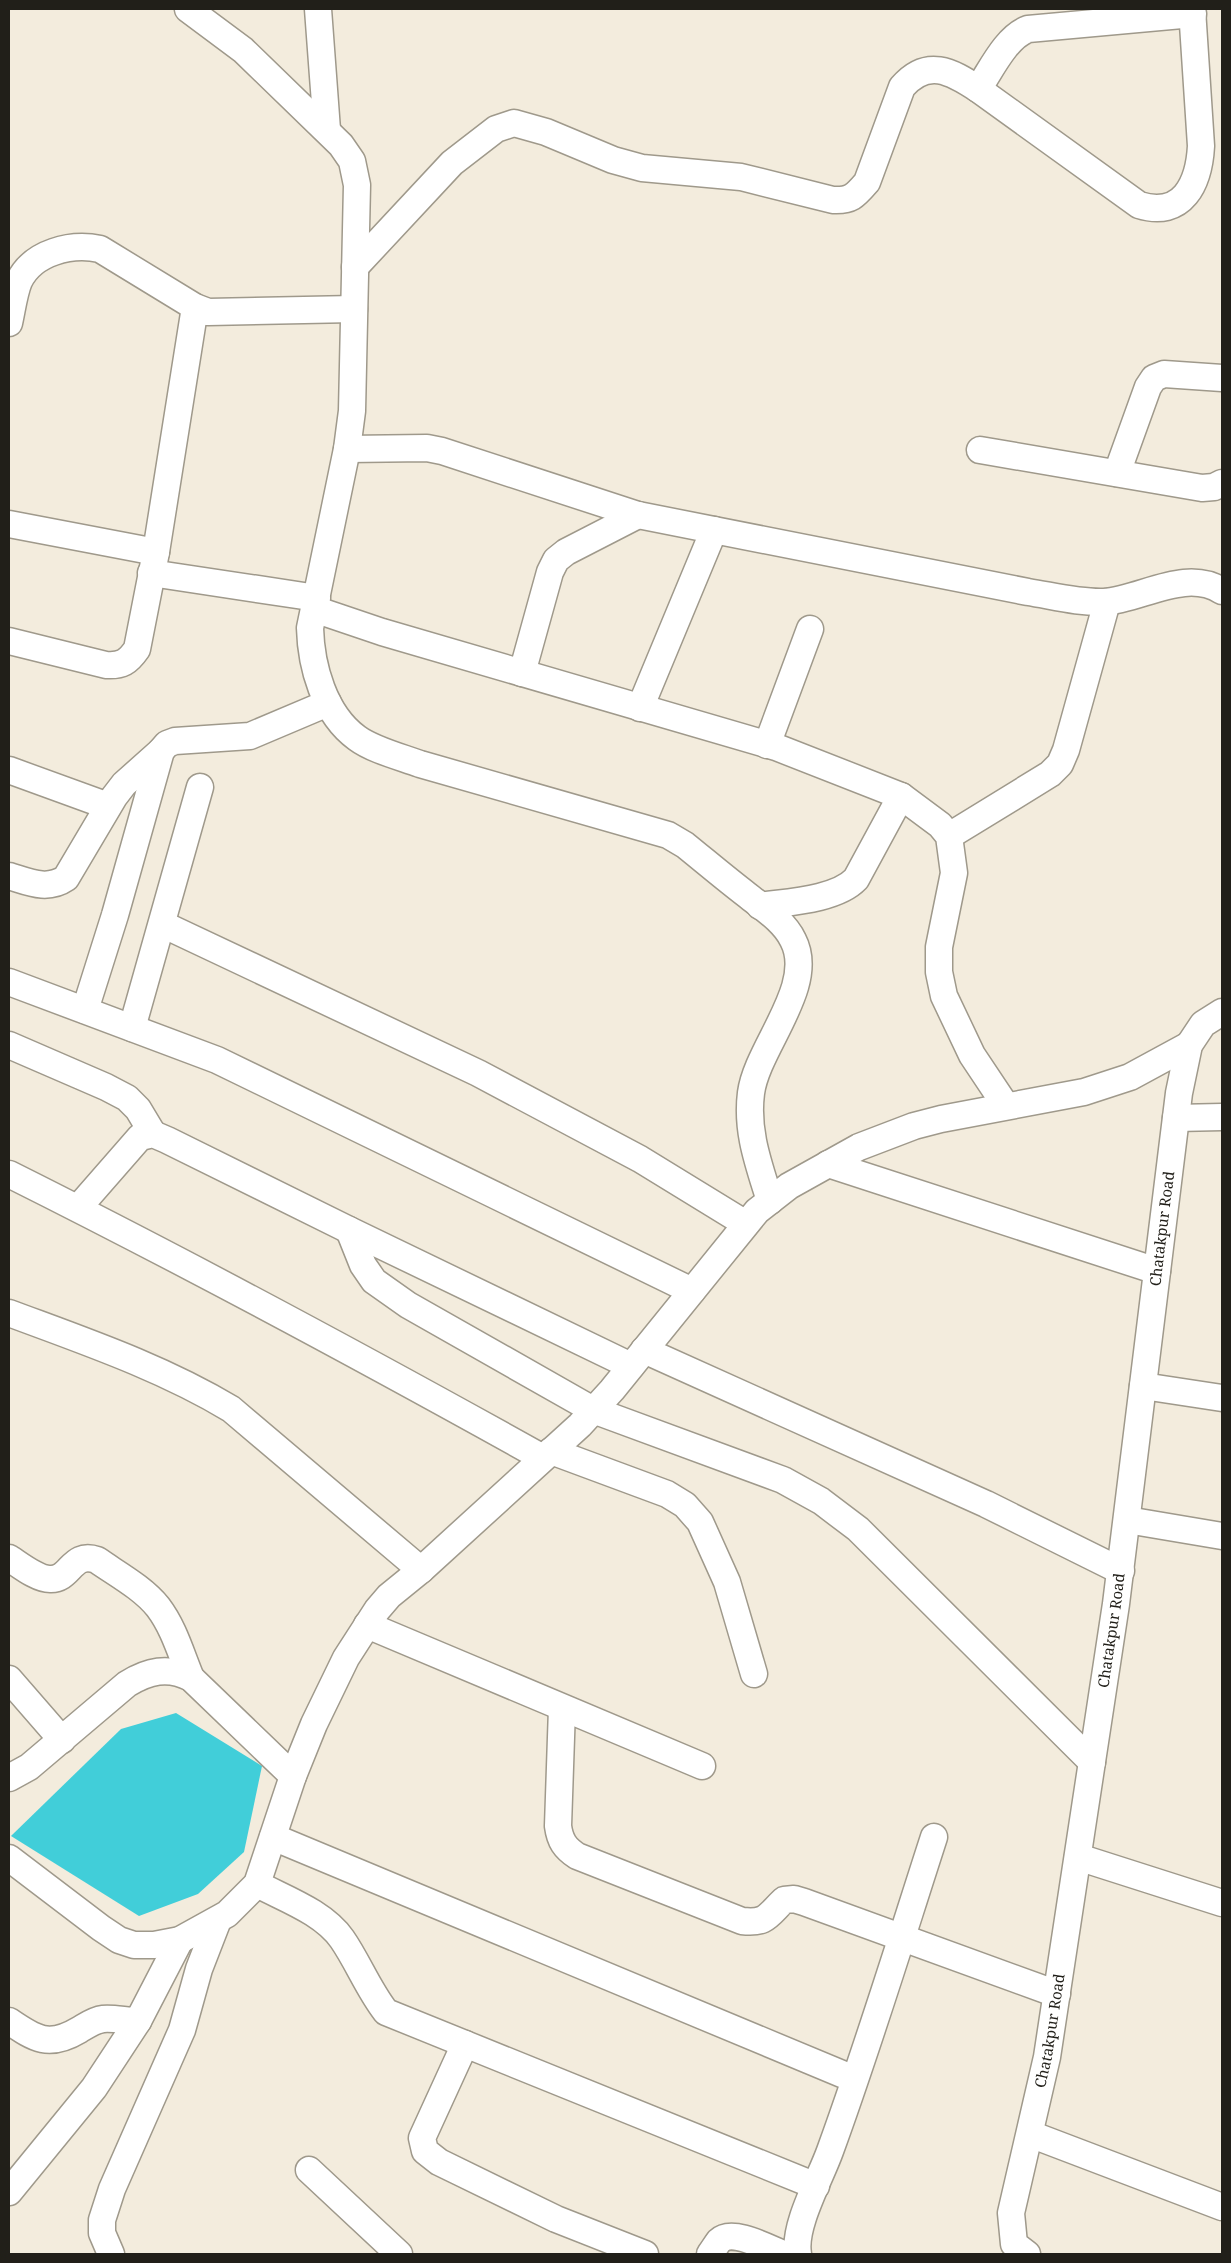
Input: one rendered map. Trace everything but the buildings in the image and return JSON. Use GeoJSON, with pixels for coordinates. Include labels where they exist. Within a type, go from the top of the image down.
{"type":"FeatureCollection","features":[{"type":"Feature","properties":{"kind":"street"},"geometry":{"type":"LineString","coordinates":[[188,9],[243,50],[341,144],[352,162],[357,185],[352,411],[347,449],[310,628],[311,646],[317,674],[328,703],[340,723],[357,738],[387,752],[420,764],[668,835],[685,845],[776,919],[793,939],[798,954],[797,978],[790,1002],[756,1070],[751,1092],[749,1117],[752,1143],[770,1201]]}},
{"type":"Feature","properties":{"kind":"street"},"geometry":{"type":"LineString","coordinates":[[318,9],[326,130]]}},
{"type":"Feature","properties":{"kind":"street"},"geometry":{"type":"LineString","coordinates":[[355,267],[452,163],[496,129],[514,123],[528,126],[613,160],[642,168],[741,177],[833,200],[846,200],[857,193],[867,182],[902,87],[910,77],[922,71],[941,70],[956,74],[1139,205],[1152,209],[1168,207],[1182,199],[1194,184],[1200,167],[1201,146],[1192,11],[1044,18],[1011,40],[978,89]]}},
{"type":"Feature","properties":{"kind":"street"},"geometry":{"type":"LineString","coordinates":[[9,323],[19,281],[29,268],[46,255],[71,246],[87,246],[100,249],[195,307],[208,312],[354,309]]}},
{"type":"Feature","properties":{"kind":"street"},"geometry":{"type":"LineString","coordinates":[[9,641],[106,665],[118,666],[128,662],[136,649],[154,563],[195,307]]}},
{"type":"Feature","properties":{"kind":"street"},"geometry":{"type":"LineString","coordinates":[[1117,474],[1148,387],[1154,378],[1164,374],[1222,378]]}},
{"type":"Feature","properties":{"kind":"street"},"geometry":{"type":"LineString","coordinates":[[347,449],[427,448],[442,451],[638,515],[1028,592],[1090,602],[1107,602],[1160,587],[1190,583],[1204,583],[1222,591]]}},
{"type":"Feature","properties":{"kind":"street"},"geometry":{"type":"LineString","coordinates":[[980,450],[1202,488],[1214,487],[1222,482]]}},
{"type":"Feature","properties":{"kind":"street"},"geometry":{"type":"LineString","coordinates":[[522,673],[550,572],[556,560],[566,552],[638,515]]}},
{"type":"Feature","properties":{"kind":"street"},"geometry":{"type":"LineString","coordinates":[[9,524],[316,604],[382,632],[767,745],[901,796],[940,825],[950,836],[954,873],[938,946],[938,972],[944,996],[972,1055],[1006,1106]]}},
{"type":"Feature","properties":{"kind":"street"},"geometry":{"type":"LineString","coordinates":[[640,708],[714,530]]}},
{"type":"Feature","properties":{"kind":"street"},"geometry":{"type":"LineString","coordinates":[[950,836],[1050,774],[1060,764],[1066,750],[1107,602]]}},
{"type":"Feature","properties":{"kind":"street"},"geometry":{"type":"LineString","coordinates":[[767,745],[810,629]]}},
{"type":"Feature","properties":{"kind":"street"},"geometry":{"type":"LineString","coordinates":[[9,876],[40,885],[57,884],[66,878],[108,806],[124,784],[167,744],[175,741],[250,736],[328,703]]}},
{"type":"Feature","properties":{"kind":"street"},"geometry":{"type":"LineString","coordinates":[[85,1010],[115,915],[160,751]]}},
{"type":"Feature","properties":{"kind":"street"},"geometry":{"type":"LineString","coordinates":[[9,770],[108,806]]}},
{"type":"Feature","properties":{"kind":"street"},"geometry":{"type":"LineString","coordinates":[[132,1028],[200,786]]}},
{"type":"Feature","properties":{"kind":"street"},"geometry":{"type":"LineString","coordinates":[[760,906],[810,898],[850,886],[856,879],[901,796]]}},
{"type":"Feature","properties":{"kind":"street"},"geometry":{"type":"LineString","coordinates":[[162,924],[478,1073],[640,1159],[746,1224]]}},
{"type":"Feature","properties":{"kind":"street"},"geometry":{"type":"LineString","coordinates":[[9,982],[217,1060],[692,1291]]}},
{"type":"Feature","properties":{"kind":"street","name":"Chatakpur Road"},"geometry":{"type":"LineString","coordinates":[[1027,2254],[1014,2244],[1011,2213],[1047,2057],[1078,1857],[1127,1520],[1176,1118],[1189,1045],[1203,1024],[1222,1012]]}},
{"type":"Feature","properties":{"kind":"street"},"geometry":{"type":"LineString","coordinates":[[9,1045],[127,1098],[138,1109],[153,1134]]}},
{"type":"Feature","properties":{"kind":"street"},"geometry":{"type":"LineString","coordinates":[[9,1858],[119,1940],[134,1945],[180,1940],[218,1920],[258,1884],[293,1776],[314,1724],[346,1658],[367,1625],[389,1596],[421,1570],[593,1410],[638,1358],[757,1210],[790,1186],[859,1147],[914,1126],[941,1119],[1084,1092],[1130,1077],[1189,1045]]}},
{"type":"Feature","properties":{"kind":"street"},"geometry":{"type":"LineString","coordinates":[[1176,1118],[1222,1117]]}},
{"type":"Feature","properties":{"kind":"street"},"geometry":{"type":"LineString","coordinates":[[78,1208],[140,1137],[153,1134],[349,1230],[638,1358],[986,1504],[1120,1571]]}},
{"type":"Feature","properties":{"kind":"street"},"geometry":{"type":"LineString","coordinates":[[828,1164],[1158,1270]]}},
{"type":"Feature","properties":{"kind":"street"},"geometry":{"type":"LineString","coordinates":[[9,1174],[78,1208],[547,1454],[667,1494],[685,1505],[700,1522],[727,1582],[754,1674]]}},
{"type":"Feature","properties":{"kind":"street"},"geometry":{"type":"LineString","coordinates":[[349,1230],[363,1264],[374,1281],[408,1305],[593,1410],[783,1480],[821,1501],[858,1529],[1092,1762]]}},
{"type":"Feature","properties":{"kind":"street"},"geometry":{"type":"LineString","coordinates":[[9,1313],[120,1354],[201,1391],[231,1408],[421,1570]]}},
{"type":"Feature","properties":{"kind":"street"},"geometry":{"type":"LineString","coordinates":[[1143,1386],[1222,1398]]}},
{"type":"Feature","properties":{"kind":"street"},"geometry":{"type":"LineString","coordinates":[[1127,1520],[1222,1536]]}},
{"type":"Feature","properties":{"kind":"street"},"geometry":{"type":"LineString","coordinates":[[9,1558],[48,1580],[56,1579],[80,1559],[88,1557],[97,1560],[148,1596],[158,1606],[174,1635],[191,1678]]}},
{"type":"Feature","properties":{"kind":"street"},"geometry":{"type":"LineString","coordinates":[[367,1625],[702,1766]]}},
{"type":"Feature","properties":{"kind":"street"},"geometry":{"type":"LineString","coordinates":[[9,1778],[29,1767],[127,1684],[139,1676],[154,1671],[170,1670],[191,1678],[293,1776]]}},
{"type":"Feature","properties":{"kind":"street"},"geometry":{"type":"LineString","coordinates":[[9,1679],[62,1740]]}},
{"type":"Feature","properties":{"kind":"street"},"geometry":{"type":"LineString","coordinates":[[562,1708],[558,1826],[560,1840],[572,1853],[742,1921],[758,1923],[768,1918],[784,1900],[794,1899],[1057,1994]]}},
{"type":"Feature","properties":{"kind":"street"},"geometry":{"type":"LineString","coordinates":[[273,1837],[854,2079]]}},
{"type":"Feature","properties":{"kind":"street"},"geometry":{"type":"LineString","coordinates":[[798,2254],[796,2246],[798,2231],[854,2079],[934,1837]]}},
{"type":"Feature","properties":{"kind":"street"},"geometry":{"type":"LineString","coordinates":[[1078,1857],[1222,1903]]}},
{"type":"Feature","properties":{"kind":"street"},"geometry":{"type":"LineString","coordinates":[[258,1884],[328,1923],[341,1938],[374,1996],[386,2012],[816,2186]]}},
{"type":"Feature","properties":{"kind":"street"},"geometry":{"type":"LineString","coordinates":[[110,2254],[102,2233],[102,2220],[112,2189],[182,2030],[199,1969],[218,1920]]}},
{"type":"Feature","properties":{"kind":"street"},"geometry":{"type":"LineString","coordinates":[[9,2192],[94,2088],[138,2022],[180,1940]]}},
{"type":"Feature","properties":{"kind":"street"},"geometry":{"type":"LineString","coordinates":[[9,2022],[29,2035],[49,2040],[64,2039],[94,2022],[104,2019],[138,2022]]}},
{"type":"Feature","properties":{"kind":"street"},"geometry":{"type":"LineString","coordinates":[[465,2044],[422,2138],[426,2151],[439,2162],[556,2219],[645,2254]]}},
{"type":"Feature","properties":{"kind":"street"},"geometry":{"type":"LineString","coordinates":[[1030,2134],[1222,2207]]}},
{"type":"Feature","properties":{"kind":"street"},"geometry":{"type":"LineString","coordinates":[[309,2170],[399,2254]]}},
{"type":"Feature","properties":{"kind":"street"},"geometry":{"type":"LineString","coordinates":[[999,2254],[1011,2213]]}},
{"type":"Feature","properties":{"kind":"street"},"geometry":{"type":"LineString","coordinates":[[710,2254],[720,2240],[730,2236],[742,2238],[783,2254]]}},
{"type":"Feature","properties":{"kind":"water"},"geometry":{"type":"Polygon","coordinates":[[[176,1713],[262,1766],[244,1852],[198,1894],[139,1916],[11,1836],[121,1729],[176,1713]]]}}]}
